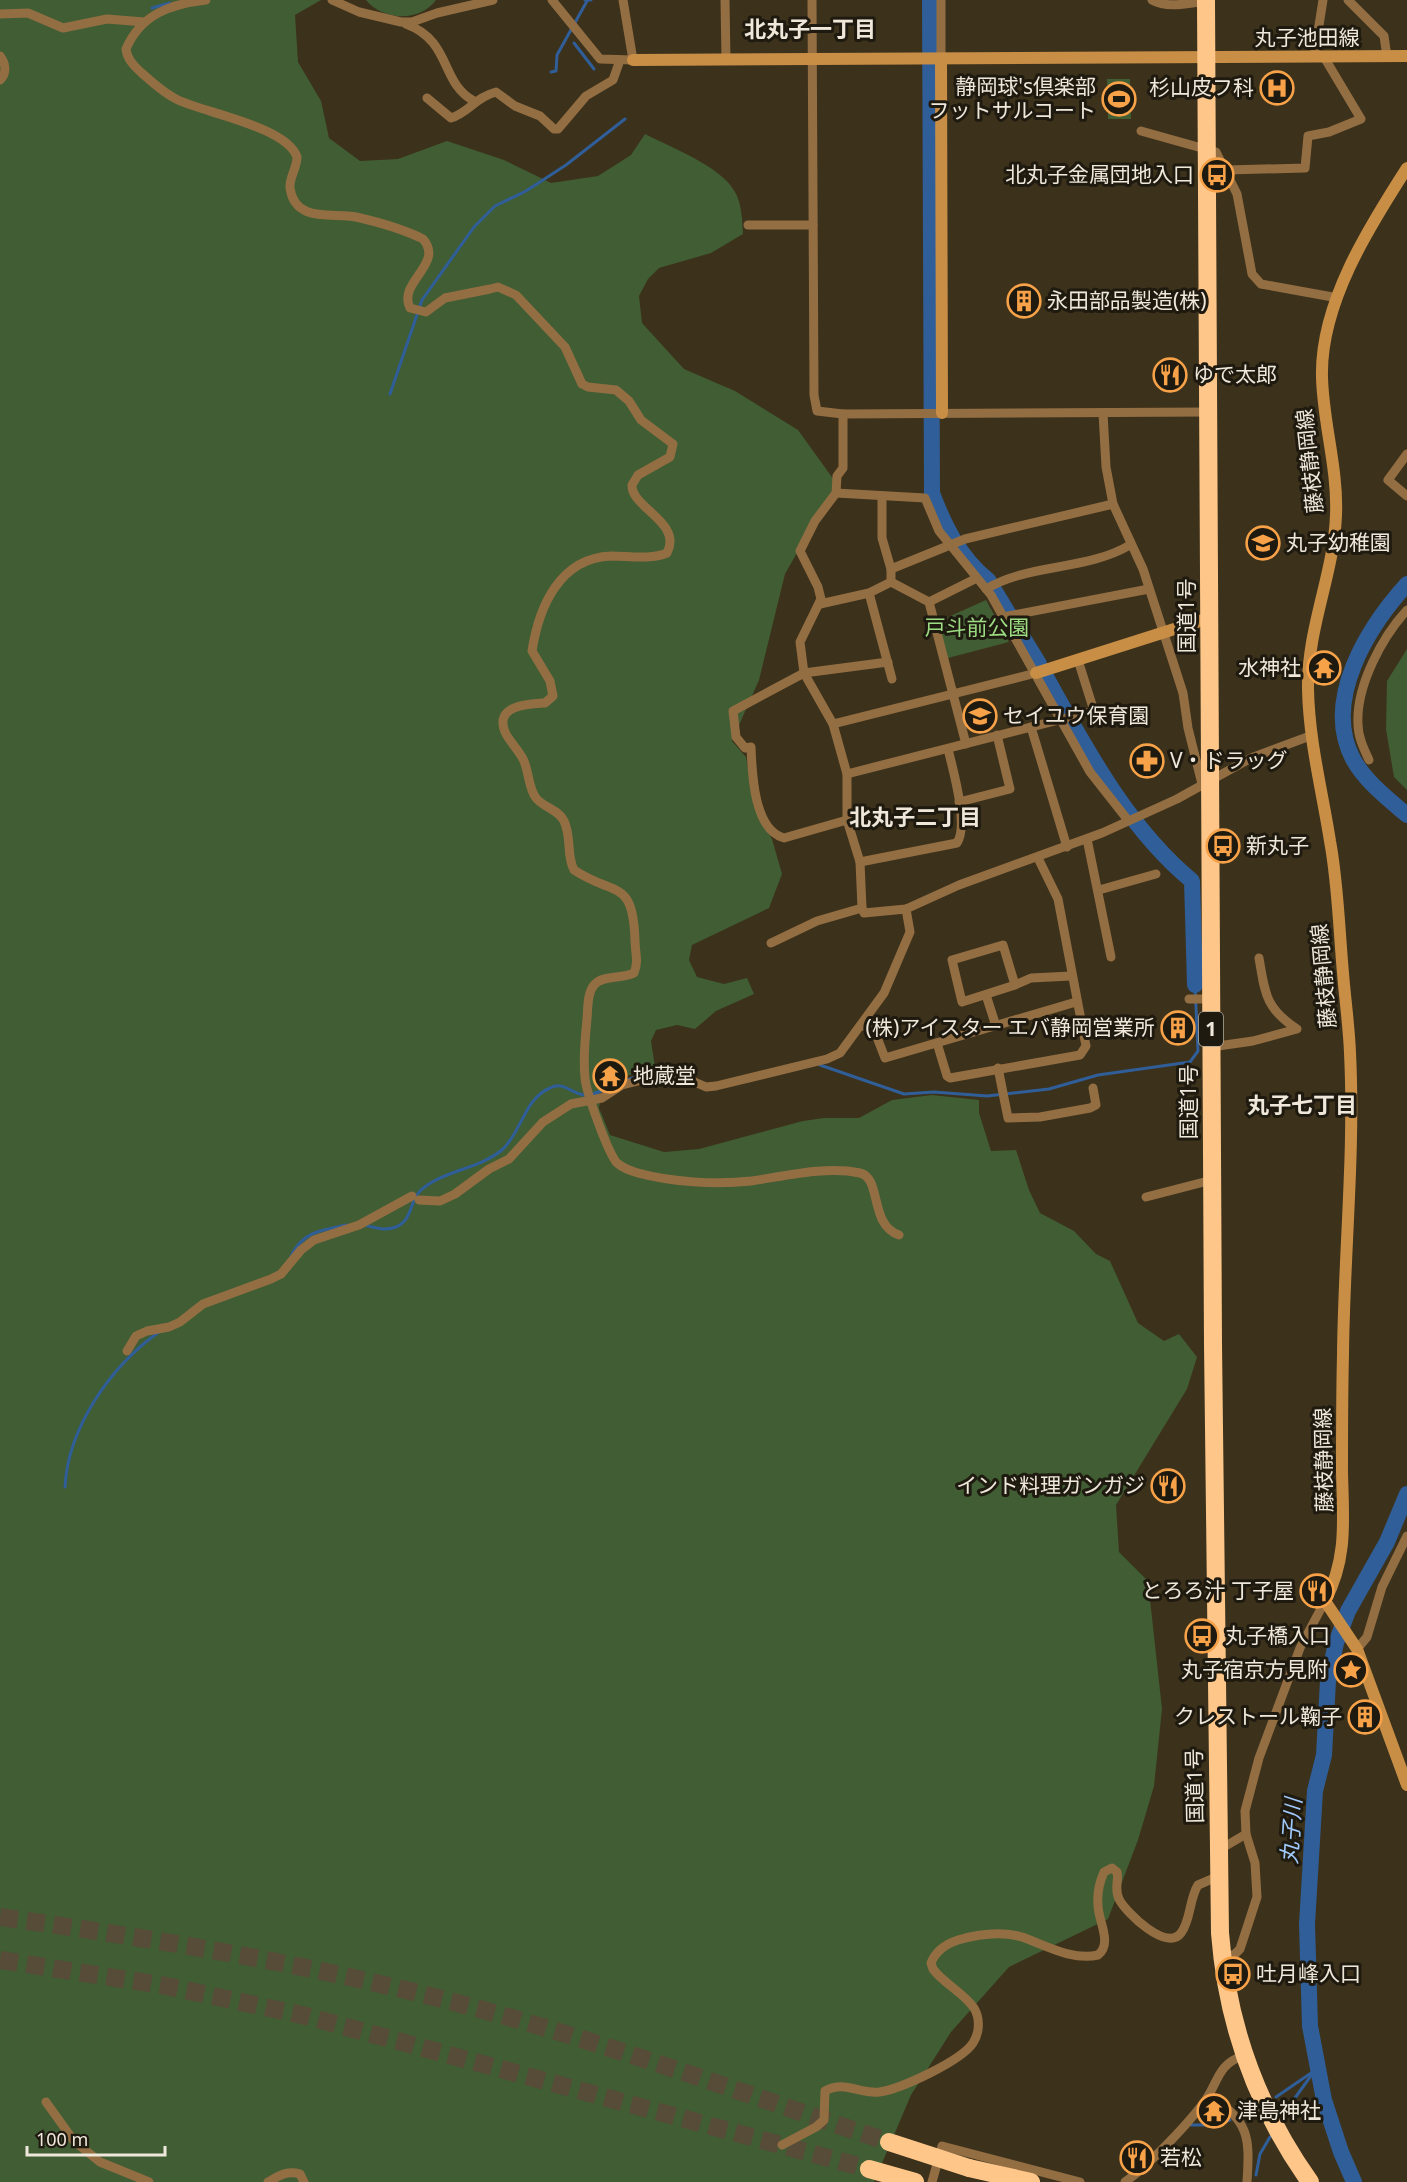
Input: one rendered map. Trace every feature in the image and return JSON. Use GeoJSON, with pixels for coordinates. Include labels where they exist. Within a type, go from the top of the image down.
{"type":"FeatureCollection","features":[{"type":"Feature","properties":{"kind":"highway","name":"国道1号"},"geometry":{"type":"LineString","coordinates":[[1206,0],[1209,618],[1206,999],[1211,1047],[1219,1876],[1222,1959],[1232,2018],[1242,2056],[1311,2181]]}},
{"type":"Feature","properties":{"kind":"highway"},"geometry":{"type":"LineString","coordinates":[[889,2142],[1015,2182]]}},
{"type":"Feature","properties":{"kind":"highway"},"geometry":{"type":"LineString","coordinates":[[969,2168],[1031,2182]]}},
{"type":"Feature","properties":{"kind":"highway"},"geometry":{"type":"LineString","coordinates":[[869,2169],[915,2182]]}},
{"type":"Feature","properties":{"kind":"main road","name":"丸子池田線"},"geometry":{"type":"LineString","coordinates":[[633,60],[1407,56]]}},
{"type":"Feature","properties":{"kind":"main road"},"geometry":{"type":"LineString","coordinates":[[934,59],[934,413]]}},
{"type":"Feature","properties":{"kind":"main road","name":"藤枝静岡線"},"geometry":{"type":"LineString","coordinates":[[1325,1601],[1336,1580],[1344,1538],[1342,1352],[1351,1057],[1331,849],[1310,735],[1309,654],[1330,560],[1336,511],[1333,450],[1321,372],[1330,321],[1338,298],[1364,239],[1407,168]]}},
{"type":"Feature","properties":{"kind":"main road"},"geometry":{"type":"LineString","coordinates":[[1036,673],[1209,618]]}},
{"type":"Feature","properties":{"kind":"main road"},"geometry":{"type":"LineString","coordinates":[[1325,1601],[1355,1645],[1407,1785]]}},
{"type":"Feature","properties":{"kind":"street"},"geometry":{"type":"LineString","coordinates":[[206,0],[162,10],[144,22],[126,49],[131,63],[156,86],[176,99],[259,129],[292,147],[297,157],[291,191],[303,208],[322,217],[356,217],[423,238],[430,250],[430,256],[410,289],[408,297],[411,308],[426,312],[445,298],[498,287],[516,295],[565,347],[582,384],[588,387],[616,390],[629,401],[641,420],[673,444],[670,457],[638,475],[634,480],[632,491],[664,526],[670,543],[667,553],[587,560],[562,576],[547,597],[532,651],[550,681],[553,696],[545,703],[518,705],[511,708],[504,721],[506,734],[523,759],[534,795],[563,819],[571,842],[570,858],[574,870],[618,891],[633,908],[636,918],[638,958],[634,973],[621,978],[599,980],[590,992],[584,1073],[610,1152],[616,1162],[625,1168],[654,1176],[731,1182],[807,1173],[860,1173],[868,1179],[881,1221],[890,1232],[899,1235]]}},
{"type":"Feature","properties":{"kind":"street"},"geometry":{"type":"LineString","coordinates":[[332,0],[359,12],[401,22],[423,31],[432,38],[460,89],[474,101]]}},
{"type":"Feature","properties":{"kind":"street"},"geometry":{"type":"LineString","coordinates":[[401,22],[412,22],[437,13],[493,0]]}},
{"type":"Feature","properties":{"kind":"street"},"geometry":{"type":"LineString","coordinates":[[552,0],[596,55],[604,60],[633,60],[623,0]]}},
{"type":"Feature","properties":{"kind":"street"},"geometry":{"type":"LineString","coordinates":[[725,0],[726,60]]}},
{"type":"Feature","properties":{"kind":"street"},"geometry":{"type":"LineString","coordinates":[[812,0],[814,404],[820,413],[1208,412]]}},
{"type":"Feature","properties":{"kind":"street"},"geometry":{"type":"LineString","coordinates":[[934,59],[941,0]]}},
{"type":"Feature","properties":{"kind":"street"},"geometry":{"type":"LineString","coordinates":[[1152,0],[1160,5],[1206,0]]}},
{"type":"Feature","properties":{"kind":"street"},"geometry":{"type":"LineString","coordinates":[[1227,170],[1305,168],[1308,136],[1329,132],[1361,119],[1319,57],[1323,0]]}},
{"type":"Feature","properties":{"kind":"street"},"geometry":{"type":"LineString","coordinates":[[1352,1],[1384,36],[1387,57]]}},
{"type":"Feature","properties":{"kind":"street"},"geometry":{"type":"LineString","coordinates":[[0,14],[28,13],[63,28],[107,19],[144,22]]}},
{"type":"Feature","properties":{"kind":"street"},"geometry":{"type":"LineString","coordinates":[[0,56],[5,66],[5,74],[0,80]]}},
{"type":"Feature","properties":{"kind":"street"},"geometry":{"type":"LineString","coordinates":[[427,98],[451,118],[457,116],[474,101],[496,92],[515,106],[540,116],[554,129],[558,129],[586,96],[613,80],[620,60]]}},
{"type":"Feature","properties":{"kind":"street"},"geometry":{"type":"LineString","coordinates":[[1142,131],[1216,152],[1237,194],[1252,274],[1261,284],[1338,298]]}},
{"type":"Feature","properties":{"kind":"street"},"geometry":{"type":"LineString","coordinates":[[748,225],[813,225]]}},
{"type":"Feature","properties":{"kind":"street"},"geometry":{"type":"LineString","coordinates":[[1103,413],[1106,466],[1113,504],[1149,589],[1183,693],[1188,728],[1206,781]]}},
{"type":"Feature","properties":{"kind":"street"},"geometry":{"type":"LineString","coordinates":[[843,414],[843,468],[837,476],[836,493],[816,521],[800,551],[818,587],[820,604],[800,642],[804,673],[833,724],[847,774],[847,820],[860,862],[864,913],[906,909],[959,885],[1067,847],[1176,799],[1251,758],[1310,735]]}},
{"type":"Feature","properties":{"kind":"street"},"geometry":{"type":"LineString","coordinates":[[1407,454],[1388,480],[1407,496]]}},
{"type":"Feature","properties":{"kind":"street"},"geometry":{"type":"LineString","coordinates":[[836,493],[925,498],[939,531],[975,579],[986,589],[1036,673],[1066,717],[1090,772],[1132,818]]}},
{"type":"Feature","properties":{"kind":"street"},"geometry":{"type":"LineString","coordinates":[[882,497],[882,538],[891,569],[891,582]]}},
{"type":"Feature","properties":{"kind":"street"},"geometry":{"type":"LineString","coordinates":[[891,569],[960,541],[1113,504]]}},
{"type":"Feature","properties":{"kind":"street"},"geometry":{"type":"LineString","coordinates":[[986,589],[1012,575],[1101,556],[1130,545]]}},
{"type":"Feature","properties":{"kind":"street"},"geometry":{"type":"LineString","coordinates":[[929,602],[975,579]]}},
{"type":"Feature","properties":{"kind":"street"},"geometry":{"type":"LineString","coordinates":[[820,604],[869,593],[891,582]]}},
{"type":"Feature","properties":{"kind":"street"},"geometry":{"type":"LineString","coordinates":[[891,582],[929,602],[966,744]]}},
{"type":"Feature","properties":{"kind":"street"},"geometry":{"type":"LineString","coordinates":[[1003,617],[1149,589]]}},
{"type":"Feature","properties":{"kind":"street"},"geometry":{"type":"LineString","coordinates":[[869,593],[892,679]]}},
{"type":"Feature","properties":{"kind":"street"},"geometry":{"type":"LineString","coordinates":[[1369,760],[1358,726],[1359,706],[1369,673],[1384,643],[1407,610]]}},
{"type":"Feature","properties":{"kind":"street"},"geometry":{"type":"LineString","coordinates":[[847,774],[1094,711],[1078,660]]}},
{"type":"Feature","properties":{"kind":"street"},"geometry":{"type":"LineString","coordinates":[[847,820],[784,838],[774,836],[765,822],[758,801],[751,747],[745,748],[736,737],[733,711],[804,673],[888,662]]}},
{"type":"Feature","properties":{"kind":"street"},"geometry":{"type":"LineString","coordinates":[[833,724],[1036,673]]}},
{"type":"Feature","properties":{"kind":"street"},"geometry":{"type":"LineString","coordinates":[[1031,727],[1067,847]]}},
{"type":"Feature","properties":{"kind":"street"},"geometry":{"type":"LineString","coordinates":[[959,802],[1010,789],[997,735]]}},
{"type":"Feature","properties":{"kind":"street"},"geometry":{"type":"LineString","coordinates":[[860,862],[954,845],[961,835],[959,802],[948,749]]}},
{"type":"Feature","properties":{"kind":"street"},"geometry":{"type":"LineString","coordinates":[[1087,839],[1111,957]]}},
{"type":"Feature","properties":{"kind":"street"},"geometry":{"type":"LineString","coordinates":[[937,1043],[947,1076],[950,1077],[1080,1055],[1086,1046],[1058,899],[1038,858]]}},
{"type":"Feature","properties":{"kind":"street"},"geometry":{"type":"LineString","coordinates":[[1099,890],[1156,874]]}},
{"type":"Feature","properties":{"kind":"street"},"geometry":{"type":"LineString","coordinates":[[771,943],[817,921],[862,908]]}},
{"type":"Feature","properties":{"kind":"street"},"geometry":{"type":"LineString","coordinates":[[127,1351],[136,1336],[180,1322],[203,1304],[271,1280],[281,1274],[301,1250],[314,1240],[359,1225],[416,1198],[432,1201],[448,1198],[489,1169],[509,1159],[543,1122],[560,1110],[578,1102],[592,1101],[622,1085],[662,1075],[679,1075],[706,1087],[716,1086],[826,1059],[840,1053],[884,993],[910,932],[906,909]]}},
{"type":"Feature","properties":{"kind":"street"},"geometry":{"type":"LineString","coordinates":[[1015,985],[1003,945],[952,960],[962,1002],[1015,985],[1031,978],[1071,976]]}},
{"type":"Feature","properties":{"kind":"street"},"geometry":{"type":"LineString","coordinates":[[1211,1047],[1253,1041],[1297,1029],[1278,1017],[1266,998],[1259,958]]}},
{"type":"Feature","properties":{"kind":"street"},"geometry":{"type":"LineString","coordinates":[[986,995],[996,1026]]}},
{"type":"Feature","properties":{"kind":"street"},"geometry":{"type":"LineString","coordinates":[[1189,999],[1206,999]]}},
{"type":"Feature","properties":{"kind":"street"},"geometry":{"type":"LineString","coordinates":[[861,1026],[873,1028],[885,1058],[1076,1002]]}},
{"type":"Feature","properties":{"kind":"street"},"geometry":{"type":"LineString","coordinates":[[998,1068],[1008,1118],[1040,1118],[1090,1108],[1095,1105],[1093,1088]]}},
{"type":"Feature","properties":{"kind":"street"},"geometry":{"type":"LineString","coordinates":[[1146,1197],[1212,1180]]}},
{"type":"Feature","properties":{"kind":"street"},"geometry":{"type":"LineString","coordinates":[[1355,1645],[1367,1637],[1382,1587],[1407,1536]]}},
{"type":"Feature","properties":{"kind":"street"},"geometry":{"type":"LineString","coordinates":[[1222,1959],[1240,1949],[1257,1898],[1255,1863],[1246,1834],[1245,1811],[1259,1758],[1300,1648],[1325,1601]]}},
{"type":"Feature","properties":{"kind":"street"},"geometry":{"type":"LineString","coordinates":[[1219,1850],[1246,1834]]}},
{"type":"Feature","properties":{"kind":"street"},"geometry":{"type":"LineString","coordinates":[[782,2145],[816,2127],[824,2120],[825,2091],[845,2086],[879,2092],[939,2066],[973,2043],[979,2024],[974,2007],[933,1969],[931,1963],[940,1948],[970,1937],[999,1933],[1023,1938],[1050,1950],[1098,1955],[1102,1952],[1105,1942],[1099,1914],[1100,1884],[1104,1872],[1112,1868],[1117,1872],[1115,1888],[1124,1907],[1161,1938],[1174,1938],[1183,1931],[1198,1885],[1219,1876]]}},
{"type":"Feature","properties":{"kind":"street"},"geometry":{"type":"LineString","coordinates":[[1125,2182],[1143,2169],[1202,2106],[1222,2067],[1242,2056]]}},
{"type":"Feature","properties":{"kind":"street"},"geometry":{"type":"LineString","coordinates":[[1209,2094],[1232,2110],[1243,2128],[1248,2159],[1247,2182]]}},
{"type":"Feature","properties":{"kind":"street"},"geometry":{"type":"LineString","coordinates":[[45,2102],[74,2141],[100,2162],[149,2182]]}},
{"type":"Feature","properties":{"kind":"street"},"geometry":{"type":"LineString","coordinates":[[932,2182],[942,2146],[1080,2182]]}},
{"type":"Feature","properties":{"kind":"street"},"geometry":{"type":"LineString","coordinates":[[268,2182],[284,2173],[294,2172],[300,2174],[304,2182]]}},
{"type":"Feature","properties":{"kind":"green space"},"geometry":{"type":"Polygon","coordinates":[[[0,0],[321,0],[295,15],[298,62],[321,101],[329,138],[360,161],[398,159],[447,141],[504,160],[551,183],[598,176],[631,155],[645,134],[707,166],[719,174],[735,192],[741,212],[743,234],[711,253],[659,268],[648,279],[639,296],[642,323],[684,369],[735,391],[798,430],[834,480],[832,491],[785,574],[759,680],[732,741],[746,757],[754,807],[772,839],[782,874],[769,908],[692,945],[689,960],[697,977],[724,984],[747,978],[754,994],[716,1011],[695,1029],[677,1025],[656,1030],[651,1041],[655,1067],[643,1069],[602,1087],[599,1108],[610,1135],[664,1152],[699,1149],[803,1121],[824,1118],[859,1118],[892,1100],[932,1095],[979,1100],[979,1113],[991,1151],[1016,1150],[1029,1190],[1040,1213],[1074,1231],[1096,1254],[1110,1261],[1138,1323],[1164,1341],[1179,1334],[1197,1357],[1187,1389],[1116,1505],[1119,1552],[1148,1581],[1162,1709],[1154,1786],[1138,1840],[1108,1919],[1009,1967],[951,2032],[911,2095],[874,2182],[0,2182],[0,0]]]}},
{"type":"Feature","properties":{"kind":"green space"},"geometry":{"type":"Polygon","coordinates":[[[366,0],[436,0],[420,13],[401,16],[381,12],[366,0]]]}},
{"type":"Feature","properties":{"kind":"green space","name":"静岡球's倶楽部 フットサルコート"},"geometry":{"type":"Polygon","coordinates":[[[1107,79],[1130,79],[1131,119],[1108,119],[1107,79]]]}},
{"type":"Feature","properties":{"kind":"green space","name":"戸斗前公園"},"geometry":{"type":"Polygon","coordinates":[[[986,600],[1009,642],[948,658],[937,622],[986,600]]]}},
{"type":"Feature","properties":{"kind":"green space"},"geometry":{"type":"Polygon","coordinates":[[[1407,649],[1407,790],[1394,777],[1386,729],[1387,681],[1407,649]]]}},
{"type":"Feature","properties":{"kind":"waterway"},"geometry":{"type":"LineString","coordinates":[[585,0],[591,0]]}},
{"type":"Feature","properties":{"kind":"waterway"},"geometry":{"type":"LineString","coordinates":[[930,0],[932,493],[954,540],[969,562],[988,580],[1039,664]]}},
{"type":"Feature","properties":{"kind":"waterway"},"geometry":{"type":"LineString","coordinates":[[551,72],[556,71],[557,55],[587,1]]}},
{"type":"Feature","properties":{"kind":"waterway"},"geometry":{"type":"LineString","coordinates":[[152,8],[170,3]]}},
{"type":"Feature","properties":{"kind":"waterway"},"geometry":{"type":"LineString","coordinates":[[574,43],[594,69]]}},
{"type":"Feature","properties":{"kind":"waterway"},"geometry":{"type":"LineString","coordinates":[[390,394],[422,300],[474,227],[495,206],[526,191],[566,165],[625,119]]}},
{"type":"Feature","properties":{"kind":"waterway","name":"丸子川"},"geometry":{"type":"LineString","coordinates":[[1407,584],[1392,601],[1365,643],[1346,689],[1343,713],[1345,736],[1358,767],[1377,789],[1407,815]]}},
{"type":"Feature","properties":{"kind":"waterway"},"geometry":{"type":"LineString","coordinates":[[1046,677],[1093,759],[1128,812],[1169,860],[1192,881],[1195,985]]}},
{"type":"Feature","properties":{"kind":"waterway"},"geometry":{"type":"LineString","coordinates":[[820,1065],[904,1094],[934,1092],[987,1096],[1049,1089],[1098,1075],[1190,1062],[1198,1051],[1195,985]]}},
{"type":"Feature","properties":{"kind":"waterway"},"geometry":{"type":"LineString","coordinates":[[663,1071],[680,1071]]}},
{"type":"Feature","properties":{"kind":"waterway"},"geometry":{"type":"LineString","coordinates":[[365,1225],[384,1229],[396,1227],[405,1220],[417,1194],[430,1183],[494,1156],[509,1142],[534,1100],[550,1088],[559,1086],[579,1094],[589,1095],[639,1076]]}},
{"type":"Feature","properties":{"kind":"waterway"},"geometry":{"type":"LineString","coordinates":[[291,1256],[301,1241],[314,1233],[347,1225]]}},
{"type":"Feature","properties":{"kind":"waterway"},"geometry":{"type":"LineString","coordinates":[[65,1487],[74,1442],[95,1400],[124,1362],[159,1332]]}},
{"type":"Feature","properties":{"kind":"waterway","name":"丸子川"},"geometry":{"type":"LineString","coordinates":[[1354,2182],[1341,2152],[1324,2100],[1310,2026],[1307,1924],[1315,1791],[1324,1755],[1328,1681],[1336,1643],[1348,1611],[1387,1542],[1407,1494]]}},
{"type":"Feature","properties":{"kind":"waterway"},"geometry":{"type":"LineString","coordinates":[[1276,2097],[1314,2071],[1317,2064]]}},
{"type":"Feature","properties":{"kind":"waterway"},"geometry":{"type":"LineString","coordinates":[[1284,2113],[1313,2073]]}},
{"type":"Feature","properties":{"kind":"waterway"},"geometry":{"type":"LineString","coordinates":[[1243,2114],[1257,2106]]}},
{"type":"Feature","properties":{"kind":"waterway"},"geometry":{"type":"LineString","coordinates":[[1191,2125],[1211,2125],[1230,2120]]}},
{"type":"Feature","properties":{"kind":"waterway"},"geometry":{"type":"LineString","coordinates":[[1256,2175],[1260,2154],[1270,2137]]}},
{"type":"Feature","properties":{"kind":"tunnel"},"geometry":{"type":"LineString","coordinates":[[0,1917],[210,1950],[366,1981],[478,2008],[714,2082],[889,2142]]}},
{"type":"Feature","properties":{"kind":"tunnel"},"geometry":{"type":"LineString","coordinates":[[0,1960],[161,1985],[302,2015],[869,2169]]}},
{"type":"Feature","properties":{"kind":"place","name":"杉山皮フ科"},"geometry":{"type":"Point","coordinates":[1277,88]}},
{"type":"Feature","properties":{"kind":"place","name":"静岡球's倶楽部 フットサルコート"},"geometry":{"type":"Point","coordinates":[1119,99]}},
{"type":"Feature","properties":{"kind":"place","name":"北丸子金属団地入口"},"geometry":{"type":"Point","coordinates":[1217,175]}},
{"type":"Feature","properties":{"kind":"place","name":"永田部品製造(株)"},"geometry":{"type":"Point","coordinates":[1024,301]}},
{"type":"Feature","properties":{"kind":"place","name":"ゆで太郎"},"geometry":{"type":"Point","coordinates":[1170,375]}},
{"type":"Feature","properties":{"kind":"place","name":"丸子幼稚園"},"geometry":{"type":"Point","coordinates":[1263,543]}},
{"type":"Feature","properties":{"kind":"place","name":"水神社"},"geometry":{"type":"Point","coordinates":[1324,668]}},
{"type":"Feature","properties":{"kind":"place","name":"セイユウ保育園"},"geometry":{"type":"Point","coordinates":[980,716]}},
{"type":"Feature","properties":{"kind":"place","name":"V・ドラッグ"},"geometry":{"type":"Point","coordinates":[1147,761]}},
{"type":"Feature","properties":{"kind":"place","name":"新丸子"},"geometry":{"type":"Point","coordinates":[1223,846]}},
{"type":"Feature","properties":{"kind":"place","name":"(株)アイスター エバ静岡営業所"},"geometry":{"type":"Point","coordinates":[1178,1028]}},
{"type":"Feature","properties":{"kind":"place","name":"地蔵堂"},"geometry":{"type":"Point","coordinates":[610,1076]}},
{"type":"Feature","properties":{"kind":"place","name":"インド料理ガンガジ"},"geometry":{"type":"Point","coordinates":[1168,1486]}},
{"type":"Feature","properties":{"kind":"place","name":"とろろ汁 丁子屋"},"geometry":{"type":"Point","coordinates":[1317,1591]}},
{"type":"Feature","properties":{"kind":"place","name":"丸子橋入口"},"geometry":{"type":"Point","coordinates":[1202,1636]}},
{"type":"Feature","properties":{"kind":"place","name":"丸子宿京方見附"},"geometry":{"type":"Point","coordinates":[1351,1670]}},
{"type":"Feature","properties":{"kind":"place","name":"クレストール鞠子"},"geometry":{"type":"Point","coordinates":[1365,1717]}},
{"type":"Feature","properties":{"kind":"place","name":"吐月峰入口"},"geometry":{"type":"Point","coordinates":[1233,1974]}},
{"type":"Feature","properties":{"kind":"place","name":"津島神社"},"geometry":{"type":"Point","coordinates":[1214,2111]}},
{"type":"Feature","properties":{"kind":"place","name":"若松"},"geometry":{"type":"Point","coordinates":[1137,2158]}},
{"type":"Feature","properties":{"kind":"district","name":"北丸子一丁目"},"geometry":{"type":"Point","coordinates":[810,29]}},
{"type":"Feature","properties":{"kind":"district","name":"北丸子二丁目"},"geometry":{"type":"Point","coordinates":[915,817]}},
{"type":"Feature","properties":{"kind":"district","name":"丸子七丁目"},"geometry":{"type":"Point","coordinates":[1302,1105]}}]}
